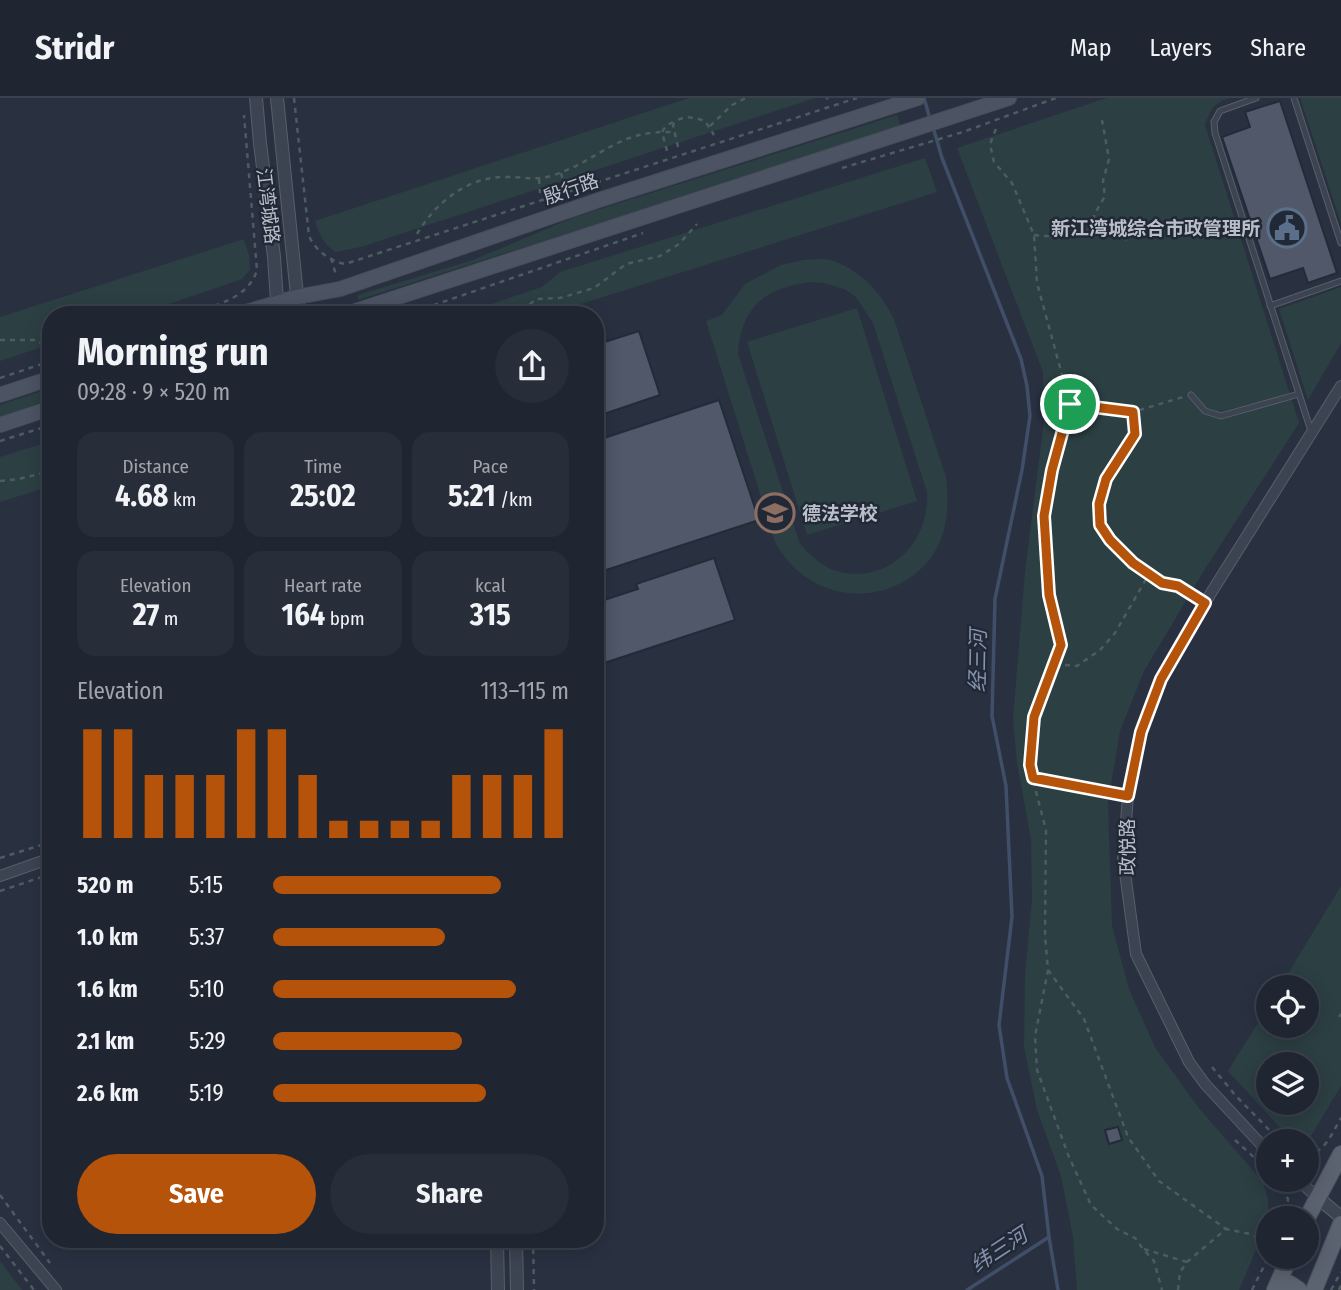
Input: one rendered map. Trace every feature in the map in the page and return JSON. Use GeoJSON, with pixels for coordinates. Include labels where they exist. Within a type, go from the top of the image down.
{"type":"FeatureCollection","features":[{"type":"Feature","properties":{"kind":"main road","name":"殷行路"},"geometry":{"type":"LineString","coordinates":[[282,306],[297,297],[340,289],[599,200],[918,98]]}},
{"type":"Feature","properties":{"kind":"main road"},"geometry":{"type":"LineString","coordinates":[[370,306],[1009,98]]}},
{"type":"Feature","properties":{"kind":"main road"},"geometry":{"type":"LineString","coordinates":[[0,395],[42,381]]}},
{"type":"Feature","properties":{"kind":"main road"},"geometry":{"type":"LineString","coordinates":[[0,425],[42,411]]}},
{"type":"Feature","properties":{"kind":"main road"},"geometry":{"type":"LineString","coordinates":[[1313,1206],[1341,1154]]}},
{"type":"Feature","properties":{"kind":"main road"},"geometry":{"type":"LineString","coordinates":[[1314,1290],[1341,1224]]}},
{"type":"Feature","properties":{"kind":"main road"},"geometry":{"type":"LineString","coordinates":[[1275,1290],[1284,1269]]}},
{"type":"Feature","properties":{"kind":"main road"},"geometry":{"type":"LineString","coordinates":[[1281,1290],[1290,1284],[1299,1290]]}},
{"type":"Feature","properties":{"kind":"street","name":"江湾城路"},"geometry":{"type":"LineString","coordinates":[[256,98],[277,306]]}},
{"type":"Feature","properties":{"kind":"street","name":"江湾城路"},"geometry":{"type":"LineString","coordinates":[[277,98],[298,306]]}},
{"type":"Feature","properties":{"kind":"street","name":"政悦路"},"geometry":{"type":"LineString","coordinates":[[1256,1139],[1205,1084],[1189,1062],[1136,954],[1123,858],[1128,796],[1141,732],[1161,679],[1205,603],[1341,386]]}},
{"type":"Feature","properties":{"kind":"street"},"geometry":{"type":"LineString","coordinates":[[0,876],[42,862]]}},
{"type":"Feature","properties":{"kind":"street"},"geometry":{"type":"LineString","coordinates":[[1311,1192],[1341,1217]]}},
{"type":"Feature","properties":{"kind":"street"},"geometry":{"type":"LineString","coordinates":[[0,1223],[56,1290]]}},
{"type":"Feature","properties":{"kind":"street"},"geometry":{"type":"LineString","coordinates":[[496,1248],[498,1290]]}},
{"type":"Feature","properties":{"kind":"street"},"geometry":{"type":"LineString","coordinates":[[516,1248],[517,1290]]}},
{"type":"Feature","properties":{"kind":"lane"},"geometry":{"type":"LineString","coordinates":[[1256,98],[1226,107],[1216,116],[1215,133],[1312,434]]}},
{"type":"Feature","properties":{"kind":"lane"},"geometry":{"type":"LineString","coordinates":[[1294,98],[1341,243]]}},
{"type":"Feature","properties":{"kind":"lane"},"geometry":{"type":"LineString","coordinates":[[1270,306],[1341,281]]}},
{"type":"Feature","properties":{"kind":"lane"},"geometry":{"type":"LineString","coordinates":[[1191,395],[1205,411],[1221,416],[1299,394]]}},
{"type":"Feature","properties":{"kind":"path"},"geometry":{"type":"LineString","coordinates":[[294,98],[309,236],[316,248],[345,264],[857,98]]}},
{"type":"Feature","properties":{"kind":"path"},"geometry":{"type":"LineString","coordinates":[[710,126],[732,105],[746,98]]}},
{"type":"Feature","properties":{"kind":"path"},"geometry":{"type":"LineString","coordinates":[[831,171],[963,132],[1056,98]]}},
{"type":"Feature","properties":{"kind":"path"},"geometry":{"type":"LineString","coordinates":[[213,306],[231,300],[250,285],[257,270],[243,108]]}},
{"type":"Feature","properties":{"kind":"path"},"geometry":{"type":"LineString","coordinates":[[667,151],[662,132],[666,126],[683,118],[705,121],[714,135]]}},
{"type":"Feature","properties":{"kind":"path"},"geometry":{"type":"LineString","coordinates":[[1094,230],[1094,215],[1105,197],[1104,181],[1109,159],[1102,120]]}},
{"type":"Feature","properties":{"kind":"path"},"geometry":{"type":"LineString","coordinates":[[676,121],[673,132],[678,147]]}},
{"type":"Feature","properties":{"kind":"path"},"geometry":{"type":"LineString","coordinates":[[996,130],[990,144],[994,162],[1012,183],[1034,235],[1037,283],[1070,404],[1052,470],[1044,516],[1049,595],[1061,645],[1034,717],[1030,765],[1046,830],[1045,935],[1048,970],[1035,1036],[1037,1070],[1069,1157],[1091,1205],[1117,1229],[1135,1238],[1154,1261],[1162,1290]]}},
{"type":"Feature","properties":{"kind":"path"},"geometry":{"type":"LineString","coordinates":[[417,234],[426,218],[440,203],[479,180],[505,177],[538,179],[561,173],[639,134],[673,132]]}},
{"type":"Feature","properties":{"kind":"path"},"geometry":{"type":"LineString","coordinates":[[561,173],[564,185]]}},
{"type":"Feature","properties":{"kind":"path"},"geometry":{"type":"LineString","coordinates":[[538,179],[540,193]]}},
{"type":"Feature","properties":{"kind":"path"},"geometry":{"type":"LineString","coordinates":[[528,306],[536,299],[560,298],[594,288],[626,264],[660,256],[679,244],[697,225]]}},
{"type":"Feature","properties":{"kind":"path"},"geometry":{"type":"LineString","coordinates":[[1034,235],[1059,237],[1112,226],[1124,235],[1126,241]]}},
{"type":"Feature","properties":{"kind":"path"},"geometry":{"type":"LineString","coordinates":[[431,306],[650,230]]}},
{"type":"Feature","properties":{"kind":"path"},"geometry":{"type":"LineString","coordinates":[[0,340],[20,339],[41,343],[42,346]]}},
{"type":"Feature","properties":{"kind":"path"},"geometry":{"type":"LineString","coordinates":[[0,378],[42,364]]}},
{"type":"Feature","properties":{"kind":"path"},"geometry":{"type":"LineString","coordinates":[[1070,404],[1133,412],[1191,395]]}},
{"type":"Feature","properties":{"kind":"path"},"geometry":{"type":"LineString","coordinates":[[1133,412],[1135,434],[1106,479],[1099,504],[1100,525],[1118,548],[1149,574],[1162,583],[1178,586],[1205,603]]}},
{"type":"Feature","properties":{"kind":"path"},"geometry":{"type":"LineString","coordinates":[[0,441],[42,428]]}},
{"type":"Feature","properties":{"kind":"path"},"geometry":{"type":"LineString","coordinates":[[0,481],[42,473]]}},
{"type":"Feature","properties":{"kind":"path"},"geometry":{"type":"LineString","coordinates":[[1055,664],[1077,666],[1100,650],[1115,633],[1149,574]]}},
{"type":"Feature","properties":{"kind":"path"},"geometry":{"type":"LineString","coordinates":[[1033,778],[1128,796]]}},
{"type":"Feature","properties":{"kind":"path"},"geometry":{"type":"LineString","coordinates":[[0,858],[42,845]]}},
{"type":"Feature","properties":{"kind":"path"},"geometry":{"type":"LineString","coordinates":[[0,891],[42,877]]}},
{"type":"Feature","properties":{"kind":"path"},"geometry":{"type":"LineString","coordinates":[[1048,970],[1083,1018],[1128,1137],[1159,1181],[1226,1229],[1256,1237]]}},
{"type":"Feature","properties":{"kind":"path"},"geometry":{"type":"LineString","coordinates":[[1212,1067],[1268,1129]]}},
{"type":"Feature","properties":{"kind":"path"},"geometry":{"type":"LineString","coordinates":[[1319,1151],[1341,1118]]}},
{"type":"Feature","properties":{"kind":"path"},"geometry":{"type":"LineString","coordinates":[[1236,1140],[1256,1159]]}},
{"type":"Feature","properties":{"kind":"path"},"geometry":{"type":"LineString","coordinates":[[0,1195],[53,1267]]}},
{"type":"Feature","properties":{"kind":"path"},"geometry":{"type":"LineString","coordinates":[[1178,1290],[1180,1272],[1187,1262],[1226,1229]]}},
{"type":"Feature","properties":{"kind":"path"},"geometry":{"type":"LineString","coordinates":[[0,1246],[34,1290]]}},
{"type":"Feature","properties":{"kind":"path"},"geometry":{"type":"LineString","coordinates":[[533,1248],[534,1290]]}},
{"type":"Feature","properties":{"kind":"path"},"geometry":{"type":"LineString","coordinates":[[1143,1249],[1187,1262]]}},
{"type":"Feature","properties":{"kind":"path"},"geometry":{"type":"LineString","coordinates":[[1252,1290],[1262,1269]]}},
{"type":"Feature","properties":{"kind":"path"},"geometry":{"type":"LineString","coordinates":[[1331,1290],[1341,1272]]}},
{"type":"Feature","properties":{"kind":"path"},"geometry":{"type":"LineString","coordinates":[[1339,1290],[1341,1285]]}},
{"type":"Feature","properties":{"kind":"green space"},"geometry":{"type":"Polygon","coordinates":[[[689,98],[815,98],[361,247],[336,252],[325,243],[315,221],[689,98]]]}},
{"type":"Feature","properties":{"kind":"green space"},"geometry":{"type":"Polygon","coordinates":[[[1107,98],[1230,98],[1213,108],[1205,125],[1299,423],[1205,569],[1144,671],[1120,731],[1108,803],[1112,926],[1129,989],[1156,1049],[1198,1107],[1256,1174],[1256,1192],[1266,1192],[1268,1199],[1268,1206],[1256,1206],[1256,1250],[1239,1290],[1077,1290],[1073,1237],[1061,1176],[1037,1110],[1024,1047],[1025,976],[1032,899],[1031,839],[1017,763],[1013,719],[1025,572],[1044,421],[1043,372],[957,148],[1107,98]]]}},
{"type":"Feature","properties":{"kind":"green space"},"geometry":{"type":"Polygon","coordinates":[[[1300,98],[1341,98],[1341,223],[1300,98]]]}},
{"type":"Feature","properties":{"kind":"green space"},"geometry":{"type":"Polygon","coordinates":[[[897,115],[901,127],[358,300],[358,295],[473,260],[575,217],[897,115]]]}},
{"type":"Feature","properties":{"kind":"green space"},"geometry":{"type":"Polygon","coordinates":[[[925,158],[937,192],[575,306],[485,306],[542,287],[560,272],[925,158]]]}},
{"type":"Feature","properties":{"kind":"green space"},"geometry":{"type":"Polygon","coordinates":[[[244,239],[249,255],[250,270],[242,279],[163,306],[42,306],[42,347],[0,361],[0,317],[244,239]]]}},
{"type":"Feature","properties":{"kind":"green space"},"geometry":{"type":"Polygon","coordinates":[[[803,260],[830,260],[851,269],[883,300],[894,319],[946,477],[946,519],[932,557],[911,577],[876,592],[840,592],[823,586],[792,565],[780,550],[769,527],[706,321],[722,315],[745,284],[781,265],[803,260]],[[810,282],[780,289],[758,303],[744,324],[738,354],[800,544],[828,568],[859,574],[876,571],[891,564],[914,542],[922,527],[927,492],[873,323],[856,297],[844,289],[810,282]]]}},
{"type":"Feature","properties":{"kind":"green space"},"geometry":{"type":"Polygon","coordinates":[[[1341,287],[1341,343],[1308,400],[1279,309],[1341,287]]]}},
{"type":"Feature","properties":{"kind":"green space"},"geometry":{"type":"Polygon","coordinates":[[[857,308],[917,501],[807,535],[747,342],[857,308]]]}},
{"type":"Feature","properties":{"kind":"green space"},"geometry":{"type":"Polygon","coordinates":[[[42,391],[42,402],[0,417],[0,405],[42,391]]]}},
{"type":"Feature","properties":{"kind":"green space"},"geometry":{"type":"Polygon","coordinates":[[[42,444],[42,489],[0,502],[0,457],[42,444]]]}},
{"type":"Feature","properties":{"kind":"green space"},"geometry":{"type":"Polygon","coordinates":[[[1341,886],[1341,1086],[1315,1129],[1281,1129],[1268,1115],[1319,1115],[1319,1052],[1256,1052],[1256,1102],[1228,1071],[1256,1026],[1256,1038],[1319,1038],[1319,975],[1287,975],[1341,886]]]}},
{"type":"Feature","properties":{"kind":"green space"},"geometry":{"type":"Polygon","coordinates":[[[0,1261],[22,1290],[0,1290],[0,1261]]]}},
{"type":"Feature","properties":{"kind":"building","name":"新江湾城综合市政管理所"},"geometry":{"type":"Polygon","coordinates":[[[1280,101],[1337,273],[1308,283],[1303,268],[1270,279],[1222,137],[1250,127],[1245,112],[1280,101]]]}},
{"type":"Feature","properties":{"kind":"building"},"geometry":{"type":"Polygon","coordinates":[[[639,331],[660,395],[604,414],[604,342],[639,331]]]}},
{"type":"Feature","properties":{"kind":"building"},"geometry":{"type":"Polygon","coordinates":[[[719,400],[759,520],[604,571],[604,438],[719,400]]]}},
{"type":"Feature","properties":{"kind":"building"},"geometry":{"type":"Polygon","coordinates":[[[714,558],[735,620],[604,663],[604,600],[638,589],[636,584],[714,558]]]}},
{"type":"Feature","properties":{"kind":"building"},"geometry":{"type":"Polygon","coordinates":[[[1118,1127],[1122,1140],[1109,1144],[1105,1130],[1118,1127]]]}},
{"type":"Feature","properties":{"kind":"waterway","name":"经三河"},"geometry":{"type":"LineString","coordinates":[[924,98],[930,119]]}},
{"type":"Feature","properties":{"kind":"waterway","name":"经三河"},"geometry":{"type":"LineString","coordinates":[[933,127],[942,158],[1021,359],[1027,386],[1030,416],[1022,470],[995,599],[992,716],[1006,786],[1012,917],[999,1025],[1007,1078],[1042,1176],[1058,1290]]}},
{"type":"Feature","properties":{"kind":"waterway","name":"纬三河"},"geometry":{"type":"LineString","coordinates":[[967,1290],[1049,1237]]}},
{"type":"Feature","properties":{"kind":"place","name":"新江湾城综合市政管理所"},"geometry":{"type":"Point","coordinates":[1287,228]}},
{"type":"Feature","properties":{"kind":"place","name":"德法学校"},"geometry":{"type":"Point","coordinates":[775,513]}},
{"type":"Feature","properties":{"kind":"route"},"geometry":{"type":"LineString","coordinates":[[1070,404],[1133,412],[1135,434],[1126,452],[1106,479],[1099,504],[1100,525],[1110,540],[1133,563],[1162,583],[1178,586],[1205,603],[1161,679],[1141,732],[1128,796],[1033,778],[1030,765],[1034,717],[1061,645],[1049,595],[1044,516],[1052,470],[1070,404]]}}]}
